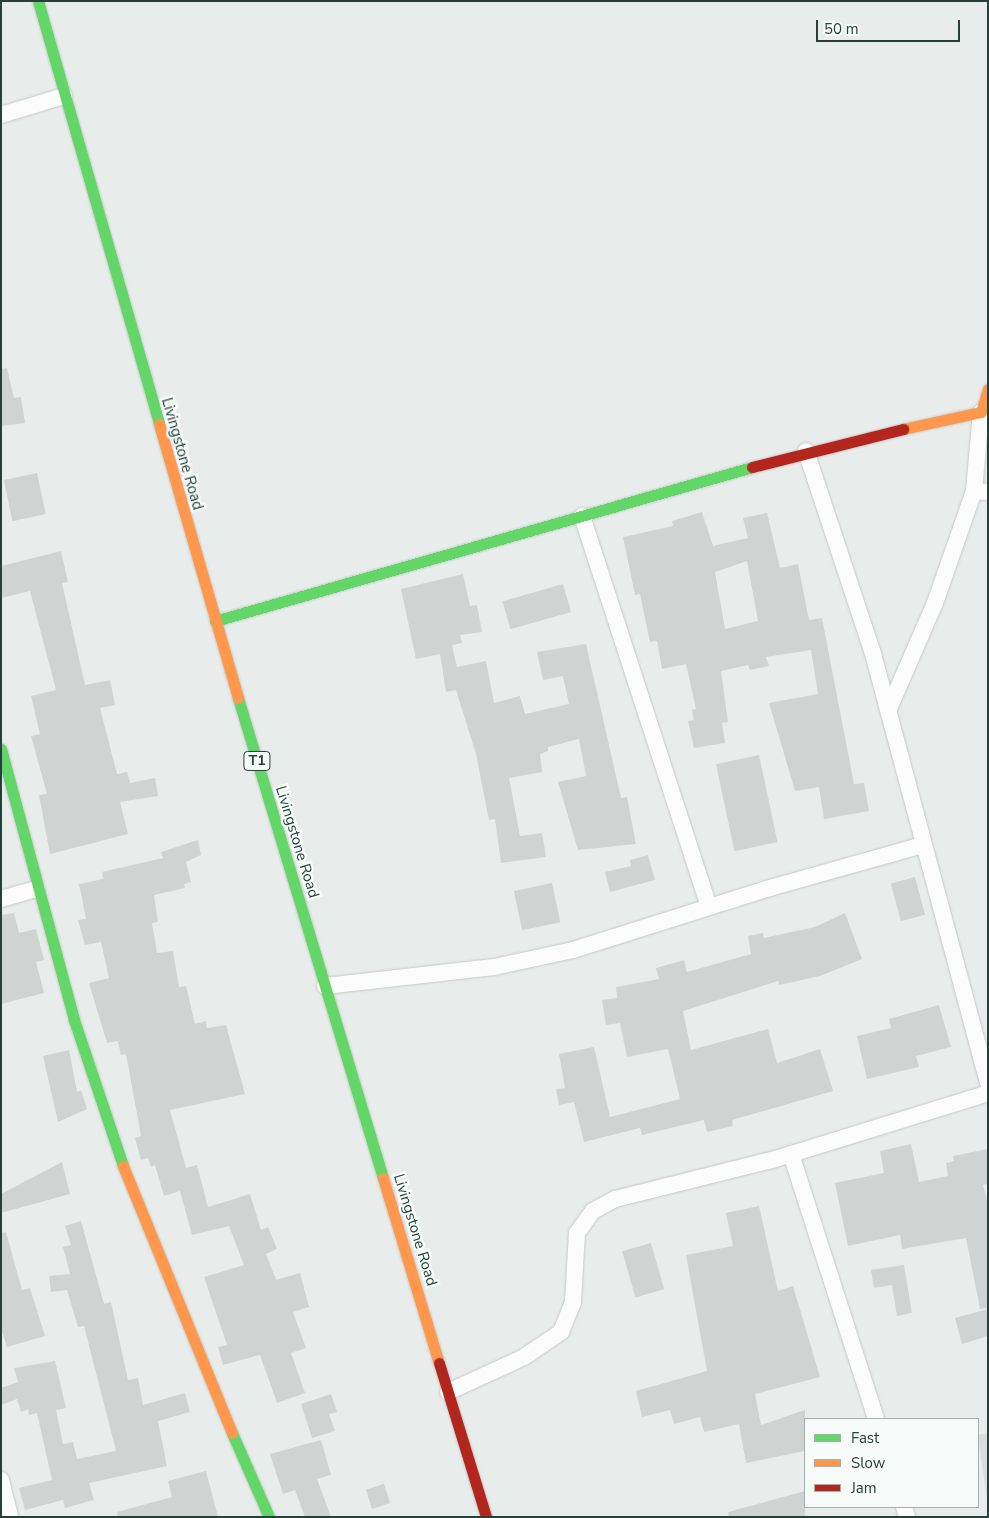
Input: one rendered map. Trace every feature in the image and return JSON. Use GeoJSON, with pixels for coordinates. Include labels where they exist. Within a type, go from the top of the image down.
{"type":"FeatureCollection","features":[{"type":"Feature","properties":{"kind":"main road","name":"Livingstone Road"},"geometry":{"type":"LineString","coordinates":[[38,1],[214,621],[486,1517]]}},
{"type":"Feature","properties":{"kind":"main road"},"geometry":{"type":"LineString","coordinates":[[214,621],[806,451],[981,412],[988,389]]}},
{"type":"Feature","properties":{"kind":"main road"},"geometry":{"type":"LineString","coordinates":[[1,749],[37,889],[74,1020],[122,1164],[192,1342],[269,1517]]}},
{"type":"Feature","properties":{"kind":"street"},"geometry":{"type":"LineString","coordinates":[[1,115],[64,96]]}},
{"type":"Feature","properties":{"kind":"street"},"geometry":{"type":"LineString","coordinates":[[888,711],[981,492],[981,412]]}},
{"type":"Feature","properties":{"kind":"street"},"geometry":{"type":"LineString","coordinates":[[806,451],[872,650],[988,1082]]}},
{"type":"Feature","properties":{"kind":"street"},"geometry":{"type":"LineString","coordinates":[[582,516],[709,908]]}},
{"type":"Feature","properties":{"kind":"street"},"geometry":{"type":"LineString","coordinates":[[325,986],[494,966],[572,950],[923,845]]}},
{"type":"Feature","properties":{"kind":"street"},"geometry":{"type":"LineString","coordinates":[[1,899],[37,889]]}},
{"type":"Feature","properties":{"kind":"street"},"geometry":{"type":"LineString","coordinates":[[448,1392],[524,1357],[561,1332],[573,1302],[577,1233],[593,1211],[615,1199],[791,1154],[988,1092]]}},
{"type":"Feature","properties":{"kind":"street"},"geometry":{"type":"LineString","coordinates":[[791,1154],[876,1418]]}},
{"type":"Feature","properties":{"kind":"street"},"geometry":{"type":"LineString","coordinates":[[1,1480],[10,1517]]}},
{"type":"Feature","properties":{"kind":"shaded area"},"geometry":{"type":"Polygon","coordinates":[[[988,1433],[988,1507],[979,1442],[979,1435],[988,1433]]]}},
{"type":"Feature","properties":{"kind":"building"},"geometry":{"type":"Polygon","coordinates":[[[7,368],[14,398],[21,397],[25,423],[1,426],[1,369],[7,368]]]}},
{"type":"Feature","properties":{"kind":"building"},"geometry":{"type":"Polygon","coordinates":[[[37,473],[46,514],[12,521],[4,480],[37,473]]]}},
{"type":"Feature","properties":{"kind":"building"},"geometry":{"type":"Polygon","coordinates":[[[702,512],[713,546],[748,538],[743,518],[767,513],[780,568],[798,564],[809,620],[822,618],[854,784],[864,783],[869,811],[824,819],[819,787],[795,791],[769,703],[818,694],[811,650],[766,657],[769,666],[750,670],[748,665],[721,671],[728,722],[722,723],[725,743],[694,748],[688,721],[694,720],[692,710],[696,709],[686,664],[662,669],[657,641],[650,642],[640,594],[635,595],[623,537],[673,526],[672,521],[702,512]],[[747,561],[715,572],[725,629],[758,621],[747,561]]]}},
{"type":"Feature","properties":{"kind":"building"},"geometry":{"type":"Polygon","coordinates":[[[61,551],[68,582],[62,583],[85,685],[110,680],[115,705],[100,708],[117,774],[127,772],[130,783],[155,778],[158,796],[120,802],[128,834],[50,854],[39,795],[47,794],[31,736],[40,734],[31,696],[56,690],[30,591],[1,598],[1,566],[61,551]]]}},
{"type":"Feature","properties":{"kind":"building"},"geometry":{"type":"Polygon","coordinates":[[[463,574],[470,606],[477,605],[482,632],[460,635],[462,643],[452,645],[457,667],[486,661],[494,703],[520,696],[525,714],[569,704],[563,676],[543,680],[537,652],[586,644],[621,798],[627,797],[636,844],[578,850],[558,782],[586,776],[579,739],[548,747],[548,751],[540,754],[542,772],[509,778],[520,836],[542,833],[546,857],[501,863],[495,819],[489,820],[476,754],[456,690],[446,692],[440,654],[416,659],[401,589],[463,574]]]}},
{"type":"Feature","properties":{"kind":"building"},"geometry":{"type":"Polygon","coordinates":[[[563,584],[571,612],[510,629],[502,601],[563,584]]]}},
{"type":"Feature","properties":{"kind":"building"},"geometry":{"type":"Polygon","coordinates":[[[759,755],[778,842],[734,851],[716,764],[759,755]]]}},
{"type":"Feature","properties":{"kind":"building"},"geometry":{"type":"Polygon","coordinates":[[[198,840],[201,855],[186,862],[191,882],[184,884],[185,888],[154,895],[158,922],[152,923],[157,953],[173,951],[179,987],[186,986],[195,1024],[206,1021],[207,1028],[226,1025],[245,1094],[170,1110],[186,1168],[197,1165],[208,1207],[250,1194],[261,1230],[268,1227],[277,1249],[266,1254],[276,1280],[300,1273],[309,1307],[293,1312],[306,1348],[291,1353],[305,1393],[277,1403],[260,1355],[223,1365],[218,1347],[227,1345],[204,1277],[244,1265],[229,1226],[192,1235],[180,1191],[164,1196],[155,1165],[151,1167],[148,1158],[141,1160],[135,1138],[141,1136],[126,1054],[121,1055],[118,1041],[107,1043],[89,983],[109,978],[101,942],[85,945],[78,920],[86,919],[79,884],[103,879],[102,872],[163,858],[161,852],[198,840]]]}},
{"type":"Feature","properties":{"kind":"building"},"geometry":{"type":"Polygon","coordinates":[[[648,855],[655,880],[610,892],[605,872],[631,866],[630,860],[648,855]]]}},
{"type":"Feature","properties":{"kind":"building"},"geometry":{"type":"Polygon","coordinates":[[[915,877],[925,915],[901,921],[891,883],[915,877]]]}},
{"type":"Feature","properties":{"kind":"building"},"geometry":{"type":"Polygon","coordinates":[[[552,883],[560,922],[522,930],[514,891],[552,883]]]}},
{"type":"Feature","properties":{"kind":"building"},"geometry":{"type":"Polygon","coordinates":[[[14,913],[19,933],[36,929],[44,960],[36,962],[44,993],[1,1004],[1,915],[14,913]]]}},
{"type":"Feature","properties":{"kind":"building"},"geometry":{"type":"Polygon","coordinates":[[[845,913],[862,959],[820,976],[779,985],[778,981],[683,1011],[691,1050],[768,1029],[777,1063],[820,1049],[833,1091],[732,1120],[733,1126],[707,1132],[704,1120],[642,1135],[640,1128],[584,1142],[574,1102],[559,1105],[556,1089],[565,1088],[559,1054],[594,1047],[610,1117],[680,1099],[668,1049],[627,1057],[620,1023],[606,1025],[602,1000],[617,998],[616,987],[659,979],[656,968],[684,960],[687,972],[751,954],[748,936],[763,933],[764,938],[815,927],[845,913]]]}},
{"type":"Feature","properties":{"kind":"building"},"geometry":{"type":"Polygon","coordinates":[[[939,1005],[951,1047],[916,1056],[919,1067],[867,1079],[857,1036],[891,1028],[889,1019],[939,1005]]]}},
{"type":"Feature","properties":{"kind":"building"},"geometry":{"type":"Polygon","coordinates":[[[69,1050],[77,1092],[81,1090],[87,1109],[58,1122],[43,1056],[69,1050]]]}},
{"type":"Feature","properties":{"kind":"building"},"geometry":{"type":"Polygon","coordinates":[[[911,1144],[919,1182],[948,1176],[946,1163],[954,1161],[953,1156],[988,1149],[988,1184],[983,1185],[988,1203],[988,1308],[980,1309],[966,1238],[902,1249],[900,1235],[848,1246],[835,1183],[884,1173],[880,1151],[911,1144]]]}},
{"type":"Feature","properties":{"kind":"building"},"geometry":{"type":"Polygon","coordinates":[[[62,1162],[70,1194],[1,1213],[1,1194],[62,1162]]]}},
{"type":"Feature","properties":{"kind":"building"},"geometry":{"type":"Polygon","coordinates":[[[759,1206],[778,1291],[793,1286],[820,1377],[755,1394],[761,1425],[805,1410],[804,1451],[746,1463],[739,1424],[704,1432],[700,1417],[674,1424],[670,1410],[642,1417],[636,1391],[707,1371],[686,1255],[733,1246],[726,1213],[759,1206]]]}},
{"type":"Feature","properties":{"kind":"building"},"geometry":{"type":"Polygon","coordinates":[[[81,1221],[104,1304],[111,1302],[128,1380],[138,1378],[143,1405],[185,1393],[190,1412],[158,1421],[167,1466],[89,1483],[94,1500],[65,1508],[63,1500],[25,1510],[19,1488],[52,1480],[37,1413],[29,1415],[28,1409],[21,1412],[17,1399],[1,1405],[1,1388],[18,1382],[14,1368],[55,1361],[66,1408],[56,1410],[63,1444],[73,1442],[77,1459],[116,1451],[84,1326],[78,1327],[67,1290],[51,1292],[49,1276],[70,1274],[63,1247],[71,1245],[65,1226],[81,1221]]]}},
{"type":"Feature","properties":{"kind":"building"},"geometry":{"type":"Polygon","coordinates":[[[6,1232],[22,1290],[30,1288],[45,1336],[7,1347],[1,1328],[1,1233],[6,1232]]]}},
{"type":"Feature","properties":{"kind":"building"},"geometry":{"type":"Polygon","coordinates":[[[651,1243],[664,1289],[635,1297],[622,1251],[651,1243]]]}},
{"type":"Feature","properties":{"kind":"building"},"geometry":{"type":"Polygon","coordinates":[[[904,1265],[912,1313],[897,1316],[892,1285],[874,1288],[871,1270],[904,1265]]]}},
{"type":"Feature","properties":{"kind":"building"},"geometry":{"type":"Polygon","coordinates":[[[988,1309],[988,1336],[962,1344],[955,1318],[988,1309]]]}},
{"type":"Feature","properties":{"kind":"building"},"geometry":{"type":"Polygon","coordinates":[[[331,1394],[337,1412],[329,1414],[335,1431],[312,1438],[301,1404],[331,1394]]]}},
{"type":"Feature","properties":{"kind":"building"},"geometry":{"type":"Polygon","coordinates":[[[321,1440],[331,1475],[317,1479],[331,1517],[305,1517],[295,1490],[283,1494],[270,1454],[321,1440]]]}},
{"type":"Feature","properties":{"kind":"building"},"geometry":{"type":"Polygon","coordinates":[[[206,1471],[218,1517],[118,1517],[117,1512],[172,1497],[168,1481],[206,1471]]]}},
{"type":"Feature","properties":{"kind":"building"},"geometry":{"type":"Polygon","coordinates":[[[384,1484],[390,1503],[372,1509],[366,1490],[384,1484]]]}},
{"type":"Feature","properties":{"kind":"building"},"geometry":{"type":"Polygon","coordinates":[[[804,1491],[805,1517],[729,1517],[728,1512],[804,1491]]]}},
{"type":"Feature","properties":{"kind":"traffic: fast"},"geometry":{"type":"LineString","coordinates":[[38,1],[159,424]]}},
{"type":"Feature","properties":{"kind":"traffic: fast"},"geometry":{"type":"LineString","coordinates":[[215,621],[752,467]]}},
{"type":"Feature","properties":{"kind":"traffic: fast"},"geometry":{"type":"LineString","coordinates":[[238,698],[383,1178]]}},
{"type":"Feature","properties":{"kind":"traffic: fast"},"geometry":{"type":"LineString","coordinates":[[1,749],[74,1020],[123,1166]]}},
{"type":"Feature","properties":{"kind":"traffic: fast"},"geometry":{"type":"LineString","coordinates":[[232,1433],[269,1517]]}},
{"type":"Feature","properties":{"kind":"traffic: slow"},"geometry":{"type":"LineString","coordinates":[[903,429],[981,412],[988,389]]}},
{"type":"Feature","properties":{"kind":"traffic: slow"},"geometry":{"type":"LineString","coordinates":[[159,424],[238,698]]}},
{"type":"Feature","properties":{"kind":"traffic: slow"},"geometry":{"type":"LineString","coordinates":[[123,1166],[232,1433]]}},
{"type":"Feature","properties":{"kind":"traffic: slow"},"geometry":{"type":"LineString","coordinates":[[383,1178],[439,1363]]}},
{"type":"Feature","properties":{"kind":"traffic: jam"},"geometry":{"type":"LineString","coordinates":[[752,467],[903,429]]}},
{"type":"Feature","properties":{"kind":"traffic: jam"},"geometry":{"type":"LineString","coordinates":[[439,1363],[486,1517]]}}]}
